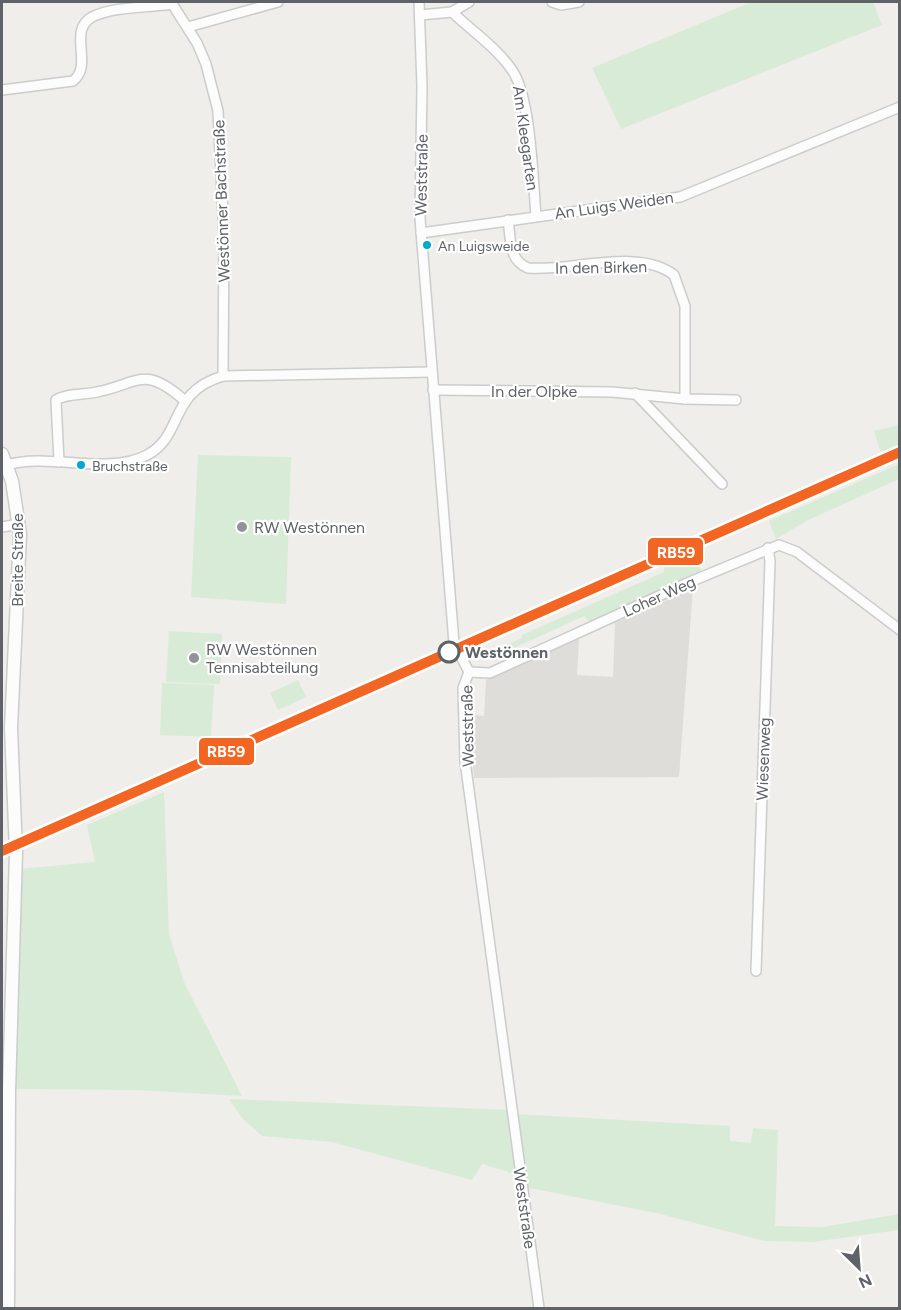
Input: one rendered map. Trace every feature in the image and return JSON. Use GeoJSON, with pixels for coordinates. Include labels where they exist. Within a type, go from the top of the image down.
{"type":"FeatureCollection","features":[{"type":"Feature","properties":{"kind":"street"},"geometry":{"type":"LineString","coordinates":[[188,27],[278,2]]}},
{"type":"Feature","properties":{"kind":"street","name":"Weststraße"},"geometry":{"type":"LineString","coordinates":[[419,2],[422,86],[421,233],[454,643],[469,672],[464,687],[465,761],[539,1308]]}},
{"type":"Feature","properties":{"kind":"street"},"geometry":{"type":"LineString","coordinates":[[420,15],[452,12],[469,2]]}},
{"type":"Feature","properties":{"kind":"street"},"geometry":{"type":"LineString","coordinates":[[552,2],[579,3]]}},
{"type":"Feature","properties":{"kind":"street"},"geometry":{"type":"LineString","coordinates":[[2,90],[73,81],[81,72],[81,30],[90,18],[107,12],[171,3]]}},
{"type":"Feature","properties":{"kind":"street","name":"Westönner Bachstraße"},"geometry":{"type":"LineString","coordinates":[[171,3],[188,27],[206,64],[218,111],[224,236],[223,375]]}},
{"type":"Feature","properties":{"kind":"street","name":"Am Kleegarten"},"geometry":{"type":"LineString","coordinates":[[452,12],[494,51],[517,80],[526,118],[536,216]]}},
{"type":"Feature","properties":{"kind":"street","name":"An Luigs Weiden"},"geometry":{"type":"LineString","coordinates":[[421,233],[680,197],[900,107]]}},
{"type":"Feature","properties":{"kind":"street","name":"In den Birken"},"geometry":{"type":"LineString","coordinates":[[508,220],[512,254],[521,265],[528,268],[636,263],[657,266],[674,275],[685,306],[685,399]]}},
{"type":"Feature","properties":{"kind":"street"},"geometry":{"type":"LineString","coordinates":[[4,460],[120,462],[148,455],[166,437],[184,400],[205,383],[223,375],[432,372]]}},
{"type":"Feature","properties":{"kind":"street"},"geometry":{"type":"LineString","coordinates":[[59,462],[56,400],[62,396],[98,392],[142,378],[162,384],[184,400]]}},
{"type":"Feature","properties":{"kind":"street","name":"In der Olpke"},"geometry":{"type":"LineString","coordinates":[[433,390],[635,393],[685,399],[736,400]]}},
{"type":"Feature","properties":{"kind":"street"},"geometry":{"type":"LineString","coordinates":[[635,393],[722,484]]}},
{"type":"Feature","properties":{"kind":"street","name":"Breite Straße"},"geometry":{"type":"LineString","coordinates":[[4,460],[12,481],[19,524],[11,728],[16,852],[8,1308]]}},
{"type":"Feature","properties":{"kind":"street"},"geometry":{"type":"LineString","coordinates":[[2,527],[19,524]]}},
{"type":"Feature","properties":{"kind":"street"},"geometry":{"type":"LineString","coordinates":[[768,548],[779,545],[797,552],[900,630]]}},
{"type":"Feature","properties":{"kind":"street","name":"Loher Weg"},"geometry":{"type":"LineString","coordinates":[[469,672],[490,673],[768,548]]}},
{"type":"Feature","properties":{"kind":"street","name":"Wiesenweg"},"geometry":{"type":"LineString","coordinates":[[756,971],[770,561],[768,548]]}},
{"type":"Feature","properties":{"kind":"shaded area"},"geometry":{"type":"Polygon","coordinates":[[[693,588],[679,777],[474,778],[468,714],[484,716],[486,680],[579,639],[577,675],[613,677],[615,623],[693,588]]]}},
{"type":"Feature","properties":{"kind":"green space"},"geometry":{"type":"Polygon","coordinates":[[[752,2],[873,2],[882,25],[621,129],[592,68],[752,2]]]}},
{"type":"Feature","properties":{"kind":"green space"},"geometry":{"type":"Polygon","coordinates":[[[899,425],[899,445],[881,453],[874,431],[899,425]]]}},
{"type":"Feature","properties":{"kind":"green space","name":"RW Westönnen"},"geometry":{"type":"Polygon","coordinates":[[[198,455],[291,457],[286,604],[191,597],[198,455]]]}},
{"type":"Feature","properties":{"kind":"green space"},"geometry":{"type":"Polygon","coordinates":[[[899,464],[899,479],[806,521],[776,539],[769,521],[899,464]]]}},
{"type":"Feature","properties":{"kind":"green space"},"geometry":{"type":"Polygon","coordinates":[[[695,555],[701,571],[589,622],[584,616],[490,659],[487,654],[522,638],[522,635],[664,572],[664,568],[695,555]]]}},
{"type":"Feature","properties":{"kind":"green space","name":"RW Westönnen Tennisabteilung"},"geometry":{"type":"Polygon","coordinates":[[[169,631],[222,634],[220,684],[166,682],[169,631]]]}},
{"type":"Feature","properties":{"kind":"green space"},"geometry":{"type":"Polygon","coordinates":[[[298,680],[306,697],[278,710],[270,693],[298,680]]]}},
{"type":"Feature","properties":{"kind":"green space"},"geometry":{"type":"Polygon","coordinates":[[[162,683],[214,685],[211,737],[160,735],[162,683]]]}},
{"type":"Feature","properties":{"kind":"green space"},"geometry":{"type":"Polygon","coordinates":[[[164,792],[169,934],[184,982],[242,1096],[137,1090],[13,1089],[19,869],[95,862],[87,825],[164,792]]]}},
{"type":"Feature","properties":{"kind":"green space"},"geometry":{"type":"Polygon","coordinates":[[[229,1099],[510,1110],[518,1175],[482,1164],[472,1180],[332,1142],[262,1136],[242,1118],[229,1099]]]}},
{"type":"Feature","properties":{"kind":"green space"},"geometry":{"type":"Polygon","coordinates":[[[515,1114],[730,1126],[730,1141],[751,1143],[753,1128],[778,1130],[775,1226],[823,1227],[899,1214],[899,1230],[813,1242],[765,1241],[656,1213],[525,1187],[515,1114]]]}},
{"type":"Feature","properties":{"kind":"transit line","name":"RB59"},"geometry":{"type":"LineString","coordinates":[[2,851],[900,452]]}},
{"type":"Feature","properties":{"kind":"place","name":"An Luigsweide"},"geometry":{"type":"Point","coordinates":[427,245]}},
{"type":"Feature","properties":{"kind":"place","name":"Bruchstraße"},"geometry":{"type":"Point","coordinates":[81,465]}},
{"type":"Feature","properties":{"kind":"place","name":"RW Westönnen"},"geometry":{"type":"Point","coordinates":[242,527]}},
{"type":"Feature","properties":{"kind":"place","name":"Westönnen"},"geometry":{"type":"Point","coordinates":[449,652]}},
{"type":"Feature","properties":{"kind":"place","name":"RW Westönnen Tennisabteilung"},"geometry":{"type":"Point","coordinates":[194,658]}}]}
